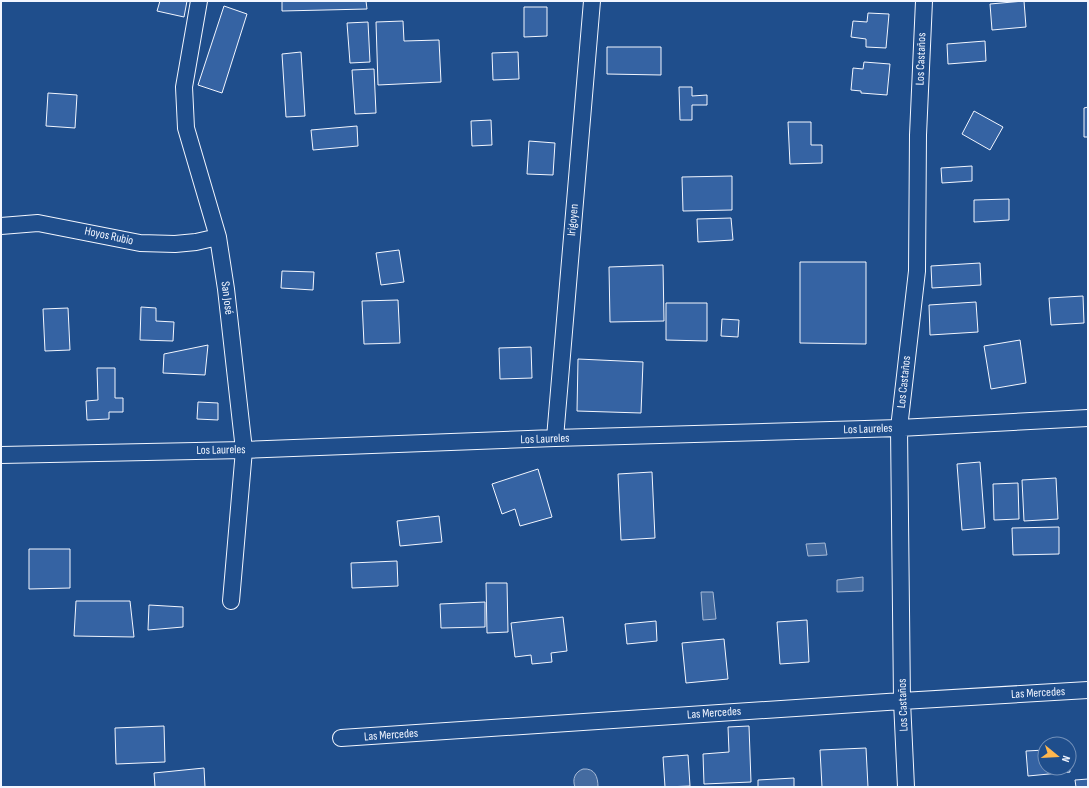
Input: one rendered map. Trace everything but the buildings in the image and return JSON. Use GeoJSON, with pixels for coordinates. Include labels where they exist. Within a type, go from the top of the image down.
{"type":"FeatureCollection","features":[{"type":"Feature","properties":{"kind":"street","name":"San José"},"geometry":{"type":"LineString","coordinates":[[199,1],[184,87],[186,128],[218,237],[226,289],[244,450],[231,600]]}},
{"type":"Feature","properties":{"kind":"street","name":"Irigoyen"},"geometry":{"type":"LineString","coordinates":[[555,438],[592,1]]}},
{"type":"Feature","properties":{"kind":"street","name":"Los Castaños"},"geometry":{"type":"LineString","coordinates":[[906,787],[902,701],[899,428],[917,272],[918,134],[924,1]]}},
{"type":"Feature","properties":{"kind":"street","name":"Hoyos Rubio"},"geometry":{"type":"LineString","coordinates":[[1,226],[38,223],[140,243],[175,244],[196,242],[218,237]]}},
{"type":"Feature","properties":{"kind":"street","name":"Los Laureles"},"geometry":{"type":"LineString","coordinates":[[1,455],[244,450],[555,438],[899,428],[1088,418]]}},
{"type":"Feature","properties":{"kind":"street","name":"Las Mercedes"},"geometry":{"type":"LineString","coordinates":[[341,738],[1088,690]]}},
{"type":"Feature","properties":{"kind":"water"},"geometry":{"type":"Polygon","coordinates":[[[825,543],[827,555],[808,556],[806,544],[825,543]]]}},
{"type":"Feature","properties":{"kind":"water"},"geometry":{"type":"Polygon","coordinates":[[[863,577],[863,591],[837,592],[837,580],[863,577]]]}},
{"type":"Feature","properties":{"kind":"water"},"geometry":{"type":"Polygon","coordinates":[[[701,592],[713,592],[716,619],[703,620],[701,592]]]}},
{"type":"Feature","properties":{"kind":"water"},"geometry":{"type":"Polygon","coordinates":[[[583,769],[590,770],[595,774],[598,787],[575,787],[575,776],[583,769]]]}}]}
